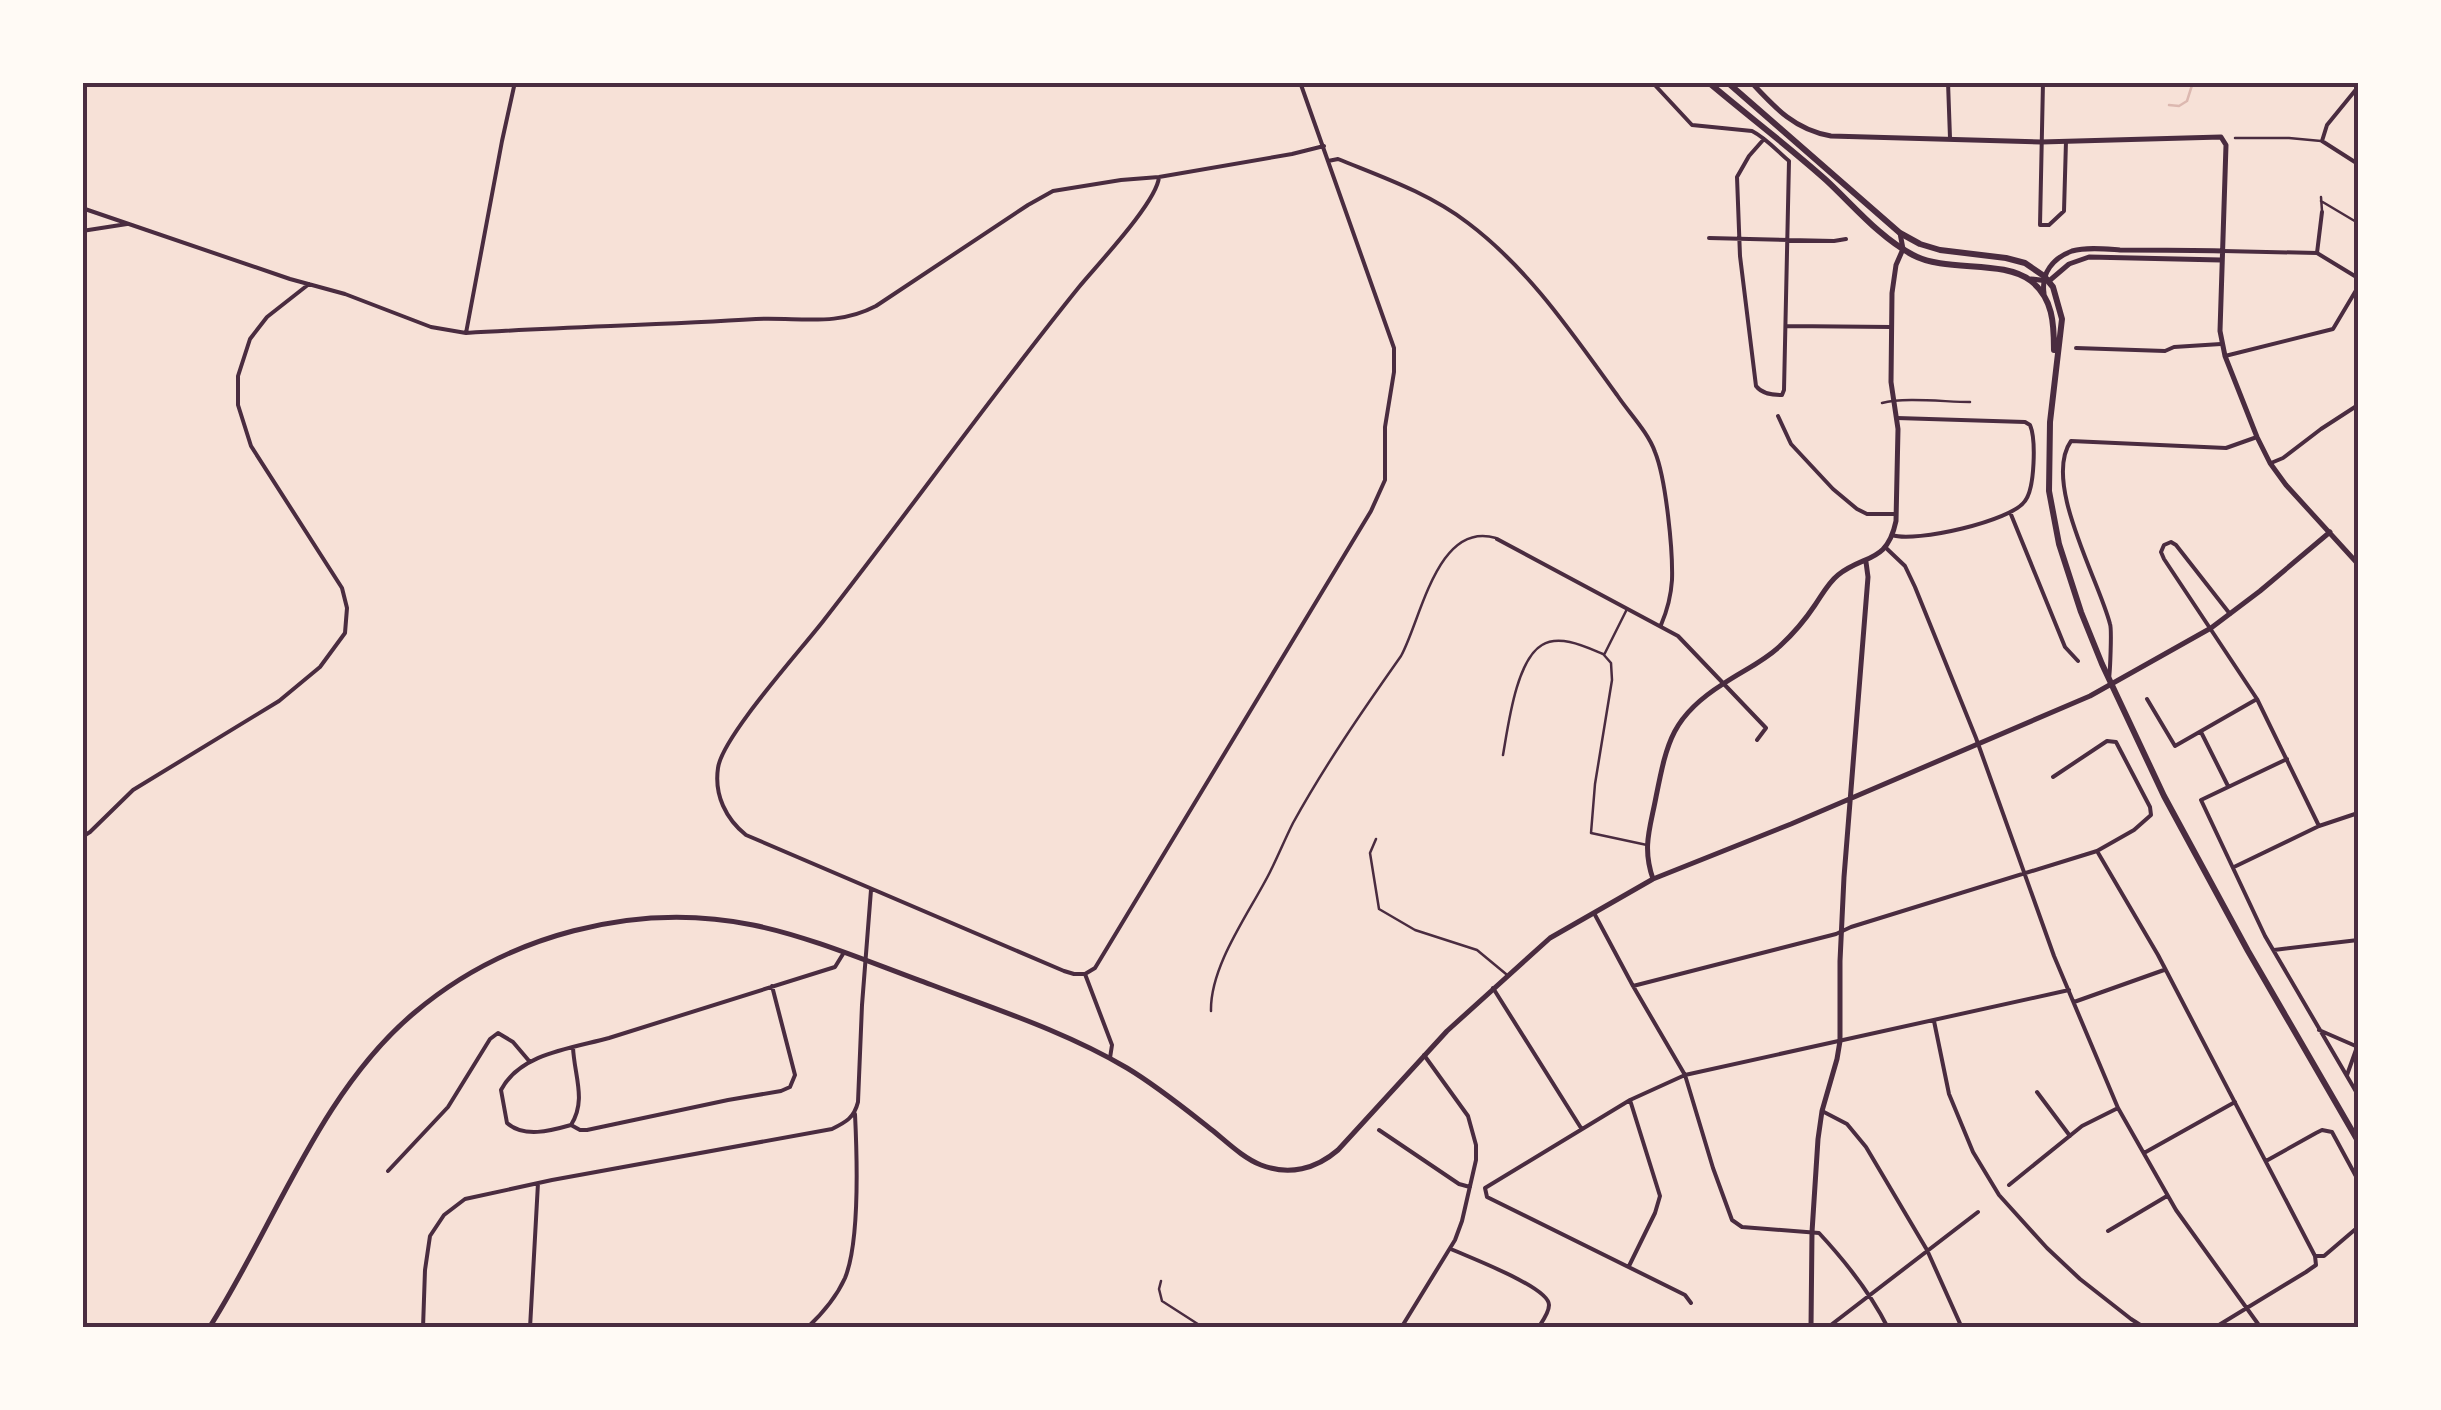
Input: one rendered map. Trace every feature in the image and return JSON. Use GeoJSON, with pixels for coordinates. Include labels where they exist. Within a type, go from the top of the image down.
{"type":"FeatureCollection","features":[{"type":"Feature","properties":{"kind":"highway"},"geometry":{"type":"LineString","coordinates":[[1708,82],[1784,144],[1883,234],[1916,257],[2002,270],[2028,278],[2044,296],[2052,316],[2055,366]]}},
{"type":"Feature","properties":{"kind":"highway"},"geometry":{"type":"LineString","coordinates":[[1726,82],[1900,233],[1940,250],[2032,266],[2056,294],[2062,319],[2048,451],[2049,491],[2059,544],[2081,612],[2164,796],[2358,1141]]}},
{"type":"Feature","properties":{"kind":"street"},"geometry":{"type":"LineString","coordinates":[[466,333],[515,82]]}},
{"type":"Feature","properties":{"kind":"street"},"geometry":{"type":"LineString","coordinates":[[1159,177],[1156,190],[1137,216],[737,730],[721,755],[718,769],[724,810],[746,835],[1074,974],[1085,974],[1095,968],[1372,512],[1385,480],[1386,411],[1394,372],[1394,348],[1300,82]]}},
{"type":"Feature","properties":{"kind":"street"},"geometry":{"type":"LineString","coordinates":[[1652,82],[1692,125],[1752,131],[1764,140],[1789,161],[1782,395],[1763,392],[1756,386],[1739,239],[1737,177],[1764,140]]}},
{"type":"Feature","properties":{"kind":"street"},"geometry":{"type":"LineString","coordinates":[[1751,82],[1790,120],[1818,134],[2041,142],[2218,136],[2225,140],[2221,344],[2224,356],[2270,463],[2358,564]]}},
{"type":"Feature","properties":{"kind":"street"},"geometry":{"type":"LineString","coordinates":[[1948,82],[1950,140]]}},
{"type":"Feature","properties":{"kind":"street"},"geometry":{"type":"LineString","coordinates":[[2043,82],[2040,225],[2049,225],[2064,211],[2066,140]]}},
{"type":"Feature","properties":{"kind":"street"},"geometry":{"type":"LineString","coordinates":[[2322,141],[2322,135],[2358,87]]}},
{"type":"Feature","properties":{"kind":"street"},"geometry":{"type":"LineString","coordinates":[[2234,138],[2322,141],[2358,164]]}},
{"type":"Feature","properties":{"kind":"street"},"geometry":{"type":"LineString","coordinates":[[82,208],[345,294],[400,317],[466,333],[791,318],[827,321],[858,316],[1053,192],[1324,146]]}},
{"type":"Feature","properties":{"kind":"street"},"geometry":{"type":"LineString","coordinates":[[1328,161],[1338,159],[1415,191],[1470,224],[1509,258],[1558,314],[1653,446],[1663,483],[1672,580],[1661,624]]}},
{"type":"Feature","properties":{"kind":"street"},"geometry":{"type":"LineString","coordinates":[[2316,253],[2321,199],[2358,223]]}},
{"type":"Feature","properties":{"kind":"street"},"geometry":{"type":"LineString","coordinates":[[82,232],[130,224]]}},
{"type":"Feature","properties":{"kind":"street"},"geometry":{"type":"LineString","coordinates":[[1653,879],[1647,845],[1664,756],[1683,717],[1723,684],[1777,649],[1836,577],[1877,555],[1892,535],[1896,514],[1897,418],[1893,400],[1892,327],[1894,270],[1903,249],[1900,233]]}},
{"type":"Feature","properties":{"kind":"street"},"geometry":{"type":"LineString","coordinates":[[1709,238],[1846,239]]}},
{"type":"Feature","properties":{"kind":"street"},"geometry":{"type":"LineString","coordinates":[[1903,249],[1920,244]]}},
{"type":"Feature","properties":{"kind":"street"},"geometry":{"type":"LineString","coordinates":[[2044,296],[2045,280],[2058,259],[2078,250],[2316,253],[2358,278]]}},
{"type":"Feature","properties":{"kind":"street"},"geometry":{"type":"LineString","coordinates":[[2028,278],[2045,280],[2089,257],[2223,260]]}},
{"type":"Feature","properties":{"kind":"street"},"geometry":{"type":"LineString","coordinates":[[82,837],[133,790],[296,689],[320,667],[345,632],[347,608],[342,588],[252,446],[238,404],[238,376],[250,339],[267,317],[309,284]]}},
{"type":"Feature","properties":{"kind":"street"},"geometry":{"type":"LineString","coordinates":[[2224,356],[2333,329],[2358,287]]}},
{"type":"Feature","properties":{"kind":"street"},"geometry":{"type":"LineString","coordinates":[[1786,326],[1892,327]]}},
{"type":"Feature","properties":{"kind":"street"},"geometry":{"type":"LineString","coordinates":[[2076,348],[2165,351],[2221,344]]}},
{"type":"Feature","properties":{"kind":"street"},"geometry":{"type":"LineString","coordinates":[[1882,403],[1970,402]]}},
{"type":"Feature","properties":{"kind":"street"},"geometry":{"type":"LineString","coordinates":[[2270,463],[2358,405]]}},
{"type":"Feature","properties":{"kind":"street"},"geometry":{"type":"LineString","coordinates":[[1778,416],[1791,444],[1856,509],[1866,514],[1896,514]]}},
{"type":"Feature","properties":{"kind":"street"},"geometry":{"type":"LineString","coordinates":[[1892,535],[1915,538],[1946,532],[2021,506],[2030,490],[2034,435],[2030,424],[2018,422],[1897,418]]}},
{"type":"Feature","properties":{"kind":"street"},"geometry":{"type":"LineString","coordinates":[[2110,681],[2111,630],[2071,519],[2064,481],[2062,458],[2071,441],[2226,448],[2257,437]]}},
{"type":"Feature","properties":{"kind":"street"},"geometry":{"type":"LineString","coordinates":[[2010,512],[2065,647],[2078,661]]}},
{"type":"Feature","properties":{"kind":"street"},"geometry":{"type":"LineString","coordinates":[[209,1328],[326,1120],[360,1070],[406,1020],[465,977],[516,951],[570,931],[645,920],[703,919],[780,932],[1054,1031],[1110,1058],[1156,1087],[1248,1159],[1268,1168],[1309,1167],[1328,1158],[1424,1055],[1550,938],[1653,879],[2077,703],[2110,681],[2211,628],[2330,532]]}},
{"type":"Feature","properties":{"kind":"street"},"geometry":{"type":"LineString","coordinates":[[1211,1011],[1211,996],[1244,916],[1322,774],[1401,656],[1429,583],[1462,542],[1478,536],[1497,539],[1518,549]]}},
{"type":"Feature","properties":{"kind":"street"},"geometry":{"type":"LineString","coordinates":[[1497,539],[1661,624],[1686,643],[1766,728],[1756,740]]}},
{"type":"Feature","properties":{"kind":"street"},"geometry":{"type":"LineString","coordinates":[[2230,614],[2176,545],[2166,543],[2162,548],[2164,559],[2257,699],[2319,826]]}},
{"type":"Feature","properties":{"kind":"street"},"geometry":{"type":"LineString","coordinates":[[1885,547],[1902,562],[1910,576],[2118,1108],[2167,1196],[2261,1328]]}},
{"type":"Feature","properties":{"kind":"street"},"geometry":{"type":"LineString","coordinates":[[1811,1328],[1818,1139],[1840,1041],[1849,798],[1868,577],[1866,562]]}},
{"type":"Feature","properties":{"kind":"street"},"geometry":{"type":"LineString","coordinates":[[1604,655],[1628,608]]}},
{"type":"Feature","properties":{"kind":"street"},"geometry":{"type":"LineString","coordinates":[[1503,755],[1517,682],[1536,650],[1544,644],[1564,641],[1604,655],[1611,662],[1612,680],[1591,832],[1647,845]]}},
{"type":"Feature","properties":{"kind":"street"},"geometry":{"type":"LineString","coordinates":[[2147,699],[2175,746],[2257,699]]}},
{"type":"Feature","properties":{"kind":"street"},"geometry":{"type":"LineString","coordinates":[[2201,732],[2228,786]]}},
{"type":"Feature","properties":{"kind":"street"},"geometry":{"type":"LineString","coordinates":[[1633,986],[1842,931],[2025,874],[2114,843],[2151,815],[2116,742],[2106,740],[2053,777]]}},
{"type":"Feature","properties":{"kind":"street"},"geometry":{"type":"LineString","coordinates":[[2287,759],[2201,800],[2274,950],[2358,1095]]}},
{"type":"Feature","properties":{"kind":"street"},"geometry":{"type":"LineString","coordinates":[[2234,866],[2319,826],[2358,813]]}},
{"type":"Feature","properties":{"kind":"street"},"geometry":{"type":"LineString","coordinates":[[1376,840],[1370,853],[1379,909],[1415,930],[1477,950],[1507,974]]}},
{"type":"Feature","properties":{"kind":"street"},"geometry":{"type":"LineString","coordinates":[[2097,850],[2166,969],[2315,1256],[2316,1264],[2214,1328]]}},
{"type":"Feature","properties":{"kind":"street"},"geometry":{"type":"LineString","coordinates":[[807,1328],[838,1291],[850,1260],[855,1114],[871,890]]}},
{"type":"Feature","properties":{"kind":"street"},"geometry":{"type":"LineString","coordinates":[[1594,912],[1685,1075],[1732,1220],[1742,1227],[1819,1233],[1869,1295],[1888,1328]]}},
{"type":"Feature","properties":{"kind":"street"},"geometry":{"type":"LineString","coordinates":[[2274,950],[2358,940]]}},
{"type":"Feature","properties":{"kind":"street"},"geometry":{"type":"LineString","coordinates":[[772,986],[795,1075],[790,1087],[587,1130],[571,1125],[528,1132],[507,1122],[501,1090],[512,1075],[530,1062],[835,966],[843,954]]}},
{"type":"Feature","properties":{"kind":"street"},"geometry":{"type":"LineString","coordinates":[[2074,1002],[2166,969]]}},
{"type":"Feature","properties":{"kind":"street"},"geometry":{"type":"LineString","coordinates":[[1085,974],[1112,1044],[1110,1058]]}},
{"type":"Feature","properties":{"kind":"street"},"geometry":{"type":"LineString","coordinates":[[1493,988],[1580,1128]]}},
{"type":"Feature","properties":{"kind":"street"},"geometry":{"type":"LineString","coordinates":[[1691,1302],[1685,1295],[1485,1194],[1488,1186],[1580,1128],[1685,1075],[2069,990]]}},
{"type":"Feature","properties":{"kind":"street"},"geometry":{"type":"LineString","coordinates":[[1934,1021],[1949,1094],[1973,1152],[1999,1195],[2047,1248],[2145,1328]]}},
{"type":"Feature","properties":{"kind":"street"},"geometry":{"type":"LineString","coordinates":[[2319,1030],[2358,1047],[2347,1076]]}},
{"type":"Feature","properties":{"kind":"street"},"geometry":{"type":"LineString","coordinates":[[388,1171],[448,1107],[490,1038],[498,1032],[514,1042],[530,1062]]}},
{"type":"Feature","properties":{"kind":"street"},"geometry":{"type":"LineString","coordinates":[[571,1125],[580,1099],[574,1048]]}},
{"type":"Feature","properties":{"kind":"street"},"geometry":{"type":"LineString","coordinates":[[1401,1328],[1451,1249],[1462,1221],[1476,1160],[1473,1128],[1456,1097],[1424,1055]]}},
{"type":"Feature","properties":{"kind":"street"},"geometry":{"type":"LineString","coordinates":[[2038,1092],[2070,1136]]}},
{"type":"Feature","properties":{"kind":"street"},"geometry":{"type":"LineString","coordinates":[[1629,1266],[1660,1196],[1630,1100]]}},
{"type":"Feature","properties":{"kind":"street"},"geometry":{"type":"LineString","coordinates":[[2144,1154],[2235,1102]]}},
{"type":"Feature","properties":{"kind":"street"},"geometry":{"type":"LineString","coordinates":[[2009,1185],[2082,1126],[2118,1108]]}},
{"type":"Feature","properties":{"kind":"street"},"geometry":{"type":"LineString","coordinates":[[1822,1111],[1859,1136],[1927,1250],[1962,1328]]}},
{"type":"Feature","properties":{"kind":"street"},"geometry":{"type":"LineString","coordinates":[[423,1328],[430,1236],[440,1220],[466,1199],[832,1128],[855,1114]]}},
{"type":"Feature","properties":{"kind":"street"},"geometry":{"type":"LineString","coordinates":[[1380,1130],[1460,1184],[1470,1186]]}},
{"type":"Feature","properties":{"kind":"street"},"geometry":{"type":"LineString","coordinates":[[2266,1161],[2322,1130],[2332,1132],[2358,1180]]}},
{"type":"Feature","properties":{"kind":"street"},"geometry":{"type":"LineString","coordinates":[[530,1328],[538,1184]]}},
{"type":"Feature","properties":{"kind":"street"},"geometry":{"type":"LineString","coordinates":[[2108,1231],[2167,1196]]}},
{"type":"Feature","properties":{"kind":"street"},"geometry":{"type":"LineString","coordinates":[[1827,1328],[1978,1212]]}},
{"type":"Feature","properties":{"kind":"street"},"geometry":{"type":"LineString","coordinates":[[2315,1256],[2324,1256],[2358,1227]]}},
{"type":"Feature","properties":{"kind":"street"},"geometry":{"type":"LineString","coordinates":[[1451,1249],[1545,1296],[1548,1309],[1538,1328]]}},
{"type":"Feature","properties":{"kind":"street"},"geometry":{"type":"LineString","coordinates":[[1161,1280],[1162,1302],[1204,1328]]}},
{"type":"Feature","properties":{"kind":"waterway"},"geometry":{"type":"LineString","coordinates":[[2169,105],[2179,106],[2187,101],[2193,82]]}}]}
